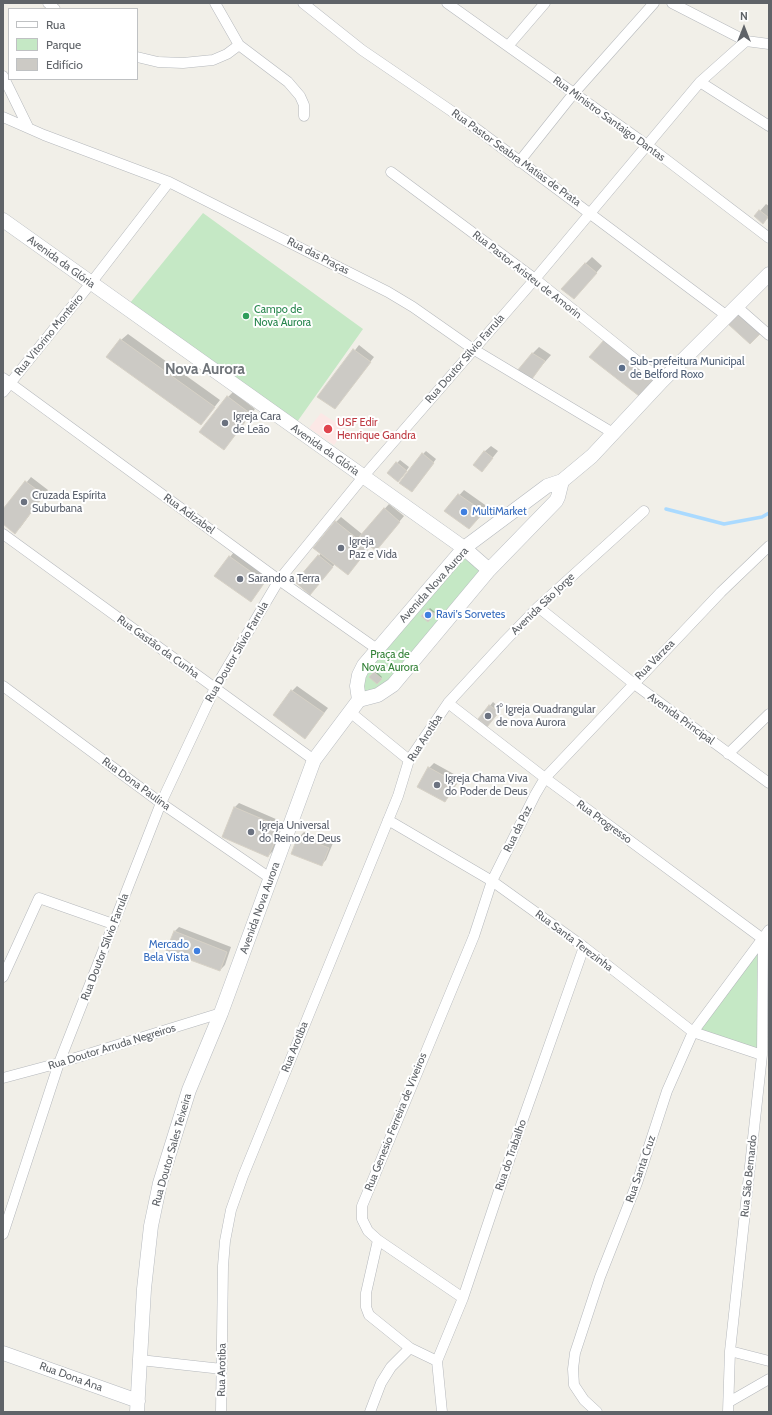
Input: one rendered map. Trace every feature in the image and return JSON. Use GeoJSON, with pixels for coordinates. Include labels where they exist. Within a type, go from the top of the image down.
{"type":"FeatureCollection","features":[{"type":"Feature","properties":{"kind":"street"},"geometry":{"type":"LineString","coordinates":[[215,3],[239,45],[288,82],[300,96],[304,105],[304,116]]}},
{"type":"Feature","properties":{"kind":"street","name":"Rua Pastor Seabra Matias de Prata"},"geometry":{"type":"LineString","coordinates":[[303,3],[362,50],[466,121],[519,162],[590,213],[731,311],[769,334]]}},
{"type":"Feature","properties":{"kind":"street","name":"Rua Ministro Santaigo Dantas"},"geometry":{"type":"LineString","coordinates":[[447,3],[647,145],[769,238]]}},
{"type":"Feature","properties":{"kind":"street"},"geometry":{"type":"LineString","coordinates":[[508,46],[545,3]]}},
{"type":"Feature","properties":{"kind":"street"},"geometry":{"type":"LineString","coordinates":[[519,162],[574,93],[654,3]]}},
{"type":"Feature","properties":{"kind":"street"},"geometry":{"type":"LineString","coordinates":[[672,3],[746,41],[769,44]]}},
{"type":"Feature","properties":{"kind":"street","name":"Rua Doutor Sílvio Farrula"},"geometry":{"type":"LineString","coordinates":[[3,1234],[59,1063],[161,803],[215,688],[279,580],[363,477],[534,279],[700,82],[746,41]]}},
{"type":"Feature","properties":{"kind":"street"},"geometry":{"type":"LineString","coordinates":[[138,57],[158,62],[183,63],[213,60],[227,54],[239,45]]}},
{"type":"Feature","properties":{"kind":"street"},"geometry":{"type":"LineString","coordinates":[[3,76],[28,127]]}},
{"type":"Feature","properties":{"kind":"street"},"geometry":{"type":"LineString","coordinates":[[700,82],[769,126]]}},
{"type":"Feature","properties":{"kind":"street","name":"Rua das Praças"},"geometry":{"type":"LineString","coordinates":[[3,117],[169,182],[388,292],[413,307],[473,349],[614,433]]}},
{"type":"Feature","properties":{"kind":"street","name":"Rua Pastor Aristeu de Amorin"},"geometry":{"type":"LineString","coordinates":[[391,172],[534,279],[662,381]]}},
{"type":"Feature","properties":{"kind":"street","name":"Rua Vitorino Monteiro"},"geometry":{"type":"LineString","coordinates":[[3,392],[7,380],[91,284],[169,182]]}},
{"type":"Feature","properties":{"kind":"street","name":"Avenida da Glória"},"geometry":{"type":"LineString","coordinates":[[3,220],[464,548],[489,570]]}},
{"type":"Feature","properties":{"kind":"street","name":"Avenida Nova Aurora"},"geometry":{"type":"LineString","coordinates":[[221,1013],[314,760],[359,700],[359,675],[364,665],[464,548],[547,486],[562,481],[592,456],[662,381],[769,274]]}},
{"type":"Feature","properties":{"kind":"street","name":"Rua Adizabel"},"geometry":{"type":"LineString","coordinates":[[7,380],[279,580],[377,649]]}},
{"type":"Feature","properties":{"kind":"street"},"geometry":{"type":"LineString","coordinates":[[359,700],[384,692],[393,685],[489,570],[556,501],[562,481]]}},
{"type":"Feature","properties":{"kind":"street","name":"Avenida São Jorge"},"geometry":{"type":"LineString","coordinates":[[448,703],[538,607],[644,510]]}},
{"type":"Feature","properties":{"kind":"street","name":"Rua Gastão da Cunha"},"geometry":{"type":"LineString","coordinates":[[3,534],[314,760]]}},
{"type":"Feature","properties":{"kind":"street","name":"Rua Varzea"},"geometry":{"type":"LineString","coordinates":[[545,778],[633,683],[721,592],[769,546]]}},
{"type":"Feature","properties":{"kind":"street","name":"Avenida Principal"},"geometry":{"type":"LineString","coordinates":[[538,607],[633,683],[769,783]]}},
{"type":"Feature","properties":{"kind":"street","name":"Rua Dona Paulina"},"geometry":{"type":"LineString","coordinates":[[3,686],[161,803],[270,878]]}},
{"type":"Feature","properties":{"kind":"street","name":"Rua Arotiba"},"geometry":{"type":"LineString","coordinates":[[221,1412],[223,1266],[225,1241],[231,1210],[246,1168],[388,820],[409,760],[448,703]]}},
{"type":"Feature","properties":{"kind":"street","name":"Rua Progresso"},"geometry":{"type":"LineString","coordinates":[[448,703],[545,778],[763,939]]}},
{"type":"Feature","properties":{"kind":"street"},"geometry":{"type":"LineString","coordinates":[[350,712],[409,760]]}},
{"type":"Feature","properties":{"kind":"street"},"geometry":{"type":"LineString","coordinates":[[728,754],[769,714]]}},
{"type":"Feature","properties":{"kind":"street","name":"Rua da Paz"},"geometry":{"type":"LineString","coordinates":[[492,881],[534,795],[545,778]]}},
{"type":"Feature","properties":{"kind":"street","name":"Rua Santa Terezinha"},"geometry":{"type":"LineString","coordinates":[[388,820],[492,881],[584,947],[693,1032],[762,1055]]}},
{"type":"Feature","properties":{"kind":"street","name":"Rua Genesio Ferreira de Viveiros"},"geometry":{"type":"LineString","coordinates":[[463,1298],[378,1240],[368,1231],[362,1219],[362,1206],[474,936],[492,881]]}},
{"type":"Feature","properties":{"kind":"street"},"geometry":{"type":"LineString","coordinates":[[3,977],[39,898],[114,924]]}},
{"type":"Feature","properties":{"kind":"street","name":"Rua Santa Cruz"},"geometry":{"type":"LineString","coordinates":[[597,1412],[584,1400],[574,1385],[573,1369],[575,1353],[600,1277],[637,1183],[667,1091],[693,1032],[769,930]]}},
{"type":"Feature","properties":{"kind":"street","name":"Rua São Bernardo"},"geometry":{"type":"LineString","coordinates":[[728,1407],[730,1351],[762,1055],[763,939]]}},
{"type":"Feature","properties":{"kind":"street","name":"Rua do Trabalho"},"geometry":{"type":"LineString","coordinates":[[437,1361],[463,1298],[518,1132],[584,947]]}},
{"type":"Feature","properties":{"kind":"street","name":"Rua Doutor Arruda Negreiros"},"geometry":{"type":"LineString","coordinates":[[3,1078],[59,1063],[221,1013]]}},
{"type":"Feature","properties":{"kind":"street","name":"Rua Doutor Sales Teixeira"},"geometry":{"type":"LineString","coordinates":[[138,1407],[144,1289],[151,1226],[160,1183],[189,1090],[221,1013]]}},
{"type":"Feature","properties":{"kind":"street"},"geometry":{"type":"LineString","coordinates":[[378,1240],[366,1293],[366,1307],[374,1320],[410,1348],[437,1361],[442,1412]]}},
{"type":"Feature","properties":{"kind":"street"},"geometry":{"type":"LineString","coordinates":[[370,1412],[380,1383],[391,1367],[410,1348]]}},
{"type":"Feature","properties":{"kind":"street"},"geometry":{"type":"LineString","coordinates":[[730,1351],[769,1361]]}},
{"type":"Feature","properties":{"kind":"street","name":"Rua Dona Ana"},"geometry":{"type":"LineString","coordinates":[[3,1353],[138,1407]]}},
{"type":"Feature","properties":{"kind":"street"},"geometry":{"type":"LineString","coordinates":[[140,1360],[222,1369]]}},
{"type":"Feature","properties":{"kind":"street"},"geometry":{"type":"LineString","coordinates":[[728,1407],[769,1379]]}},
{"type":"Feature","properties":{"kind":"shaded area","name":"USF Edir Henrique Gandra"},"geometry":{"type":"Polygon","coordinates":[[[321,413],[346,429],[334,445],[309,428],[321,413]]]}},
{"type":"Feature","properties":{"kind":"green space","name":"Campo de Nova Aurora"},"geometry":{"type":"Polygon","coordinates":[[[203,213],[363,329],[297,422],[130,303],[203,213]]]}},
{"type":"Feature","properties":{"kind":"green space","name":"Praça de Nova Aurora"},"geometry":{"type":"Polygon","coordinates":[[[464,548],[489,570],[400,676],[359,700],[359,675],[464,548]]]}},
{"type":"Feature","properties":{"kind":"green space"},"geometry":{"type":"Polygon","coordinates":[[[763,939],[762,1055],[693,1032],[763,939]]]}},
{"type":"Feature","properties":{"kind":"building"},"geometry":{"type":"Polygon","coordinates":[[[759,210],[768,217],[763,224],[754,216],[759,210]]]}},
{"type":"Feature","properties":{"kind":"building"},"geometry":{"type":"Polygon","coordinates":[[[585,263],[597,273],[574,299],[561,289],[585,263]]]}},
{"type":"Feature","properties":{"kind":"building"},"geometry":{"type":"Polygon","coordinates":[[[738,313],[761,333],[750,344],[728,324],[738,313]]]}},
{"type":"Feature","properties":{"kind":"building"},"geometry":{"type":"Polygon","coordinates":[[[120,339],[215,407],[201,425],[106,357],[120,339]]]}},
{"type":"Feature","properties":{"kind":"building","name":"Sub-prefeitura Municipal de Belford Roxo"},"geometry":{"type":"Polygon","coordinates":[[[604,340],[655,380],[639,396],[589,357],[604,340]]]}},
{"type":"Feature","properties":{"kind":"building"},"geometry":{"type":"Polygon","coordinates":[[[353,349],[371,362],[335,409],[317,397],[353,349]]]}},
{"type":"Feature","properties":{"kind":"building"},"geometry":{"type":"Polygon","coordinates":[[[532,353],[545,361],[532,379],[517,371],[532,353]]]}},
{"type":"Feature","properties":{"kind":"building","name":"Igreja Cara de Leão"},"geometry":{"type":"Polygon","coordinates":[[[227,396],[251,414],[224,450],[199,432],[227,396]]]}},
{"type":"Feature","properties":{"kind":"building"},"geometry":{"type":"Polygon","coordinates":[[[484,451],[493,458],[482,472],[473,465],[484,451]]]}},
{"type":"Feature","properties":{"kind":"building"},"geometry":{"type":"Polygon","coordinates":[[[422,453],[434,463],[412,492],[399,483],[422,453]]]}},
{"type":"Feature","properties":{"kind":"building"},"geometry":{"type":"Polygon","coordinates":[[[396,462],[407,471],[398,482],[387,473],[396,462]]]}},
{"type":"Feature","properties":{"kind":"building","name":"Cruzada Espírita Suburbana"},"geometry":{"type":"Polygon","coordinates":[[[25,481],[44,495],[15,534],[3,524],[3,509],[25,481]]]}},
{"type":"Feature","properties":{"kind":"building","name":"MultiMarket"},"geometry":{"type":"Polygon","coordinates":[[[458,494],[484,512],[469,529],[444,511],[458,494]]]}},
{"type":"Feature","properties":{"kind":"building"},"geometry":{"type":"Polygon","coordinates":[[[384,508],[400,522],[376,551],[359,537],[384,508]]]}},
{"type":"Feature","properties":{"kind":"building","name":"Igreja Paz e Vida"},"geometry":{"type":"Polygon","coordinates":[[[335,521],[369,548],[348,575],[313,548],[335,521]]]}},
{"type":"Feature","properties":{"kind":"building"},"geometry":{"type":"Polygon","coordinates":[[[318,555],[333,567],[310,595],[295,582],[318,555]]]}},
{"type":"Feature","properties":{"kind":"building","name":"Sarando a Terra"},"geometry":{"type":"Polygon","coordinates":[[[229,556],[265,582],[251,602],[214,576],[229,556]]]}},
{"type":"Feature","properties":{"kind":"building","name":"Ravi's Sorvetes"},"geometry":{"type":"Polygon","coordinates":[[[428,609],[435,614],[428,622],[421,616],[428,609]]]}},
{"type":"Feature","properties":{"kind":"building"},"geometry":{"type":"Polygon","coordinates":[[[374,672],[382,679],[377,684],[369,677],[374,672]]]}},
{"type":"Feature","properties":{"kind":"building"},"geometry":{"type":"Polygon","coordinates":[[[291,690],[324,713],[305,739],[273,715],[291,690]]]}},
{"type":"Feature","properties":{"kind":"building","name":"1° Igreja Quadrangular de nova Aurora"},"geometry":{"type":"Polygon","coordinates":[[[489,705],[499,712],[487,727],[478,719],[489,705]]]}},
{"type":"Feature","properties":{"kind":"building","name":"Igreja Chama Viva do Poder de Deus"},"geometry":{"type":"Polygon","coordinates":[[[428,767],[457,783],[445,802],[417,787],[428,767]]]}},
{"type":"Feature","properties":{"kind":"building","name":"Igreja Universal do Reino de Deus"},"geometry":{"type":"Polygon","coordinates":[[[234,807],[281,827],[268,857],[222,837],[234,807]]]}},
{"type":"Feature","properties":{"kind":"building"},"geometry":{"type":"Polygon","coordinates":[[[298,836],[329,848],[322,866],[291,854],[298,836]]]}},
{"type":"Feature","properties":{"kind":"building","name":"Mercado Bela Vista"},"geometry":{"type":"Polygon","coordinates":[[[174,931],[227,952],[220,971],[166,951],[174,931]]]}},
{"type":"Feature","properties":{"kind":"waterway"},"geometry":{"type":"LineString","coordinates":[[666,509],[724,524],[762,517],[769,513]]}},
{"type":"Feature","properties":{"kind":"place","name":"Campo de Nova Aurora"},"geometry":{"type":"Point","coordinates":[246,316]}},
{"type":"Feature","properties":{"kind":"place","name":"Sub-prefeitura Municipal de Belford Roxo"},"geometry":{"type":"Point","coordinates":[622,368]}},
{"type":"Feature","properties":{"kind":"place","name":"Igreja Cara de Leão"},"geometry":{"type":"Point","coordinates":[225,423]}},
{"type":"Feature","properties":{"kind":"place","name":"USF Edir Henrique Gandra"},"geometry":{"type":"Point","coordinates":[328,429]}},
{"type":"Feature","properties":{"kind":"place","name":"Cruzada Espírita Suburbana"},"geometry":{"type":"Point","coordinates":[24,502]}},
{"type":"Feature","properties":{"kind":"place","name":"MultiMarket"},"geometry":{"type":"Point","coordinates":[464,512]}},
{"type":"Feature","properties":{"kind":"place","name":"Igreja Paz e Vida"},"geometry":{"type":"Point","coordinates":[341,548]}},
{"type":"Feature","properties":{"kind":"place","name":"Sarando a Terra"},"geometry":{"type":"Point","coordinates":[240,579]}},
{"type":"Feature","properties":{"kind":"place","name":"Ravi's Sorvetes"},"geometry":{"type":"Point","coordinates":[428,615]}},
{"type":"Feature","properties":{"kind":"place","name":"1° Igreja Quadrangular de nova Aurora"},"geometry":{"type":"Point","coordinates":[488,716]}},
{"type":"Feature","properties":{"kind":"place","name":"Igreja Chama Viva do Poder de Deus"},"geometry":{"type":"Point","coordinates":[437,785]}},
{"type":"Feature","properties":{"kind":"place","name":"Igreja Universal do Reino de Deus"},"geometry":{"type":"Point","coordinates":[251,832]}},
{"type":"Feature","properties":{"kind":"place","name":"Mercado Bela Vista"},"geometry":{"type":"Point","coordinates":[197,951]}},
{"type":"Feature","properties":{"kind":"district","name":"Nova Aurora"},"geometry":{"type":"Point","coordinates":[205,370]}}]}
